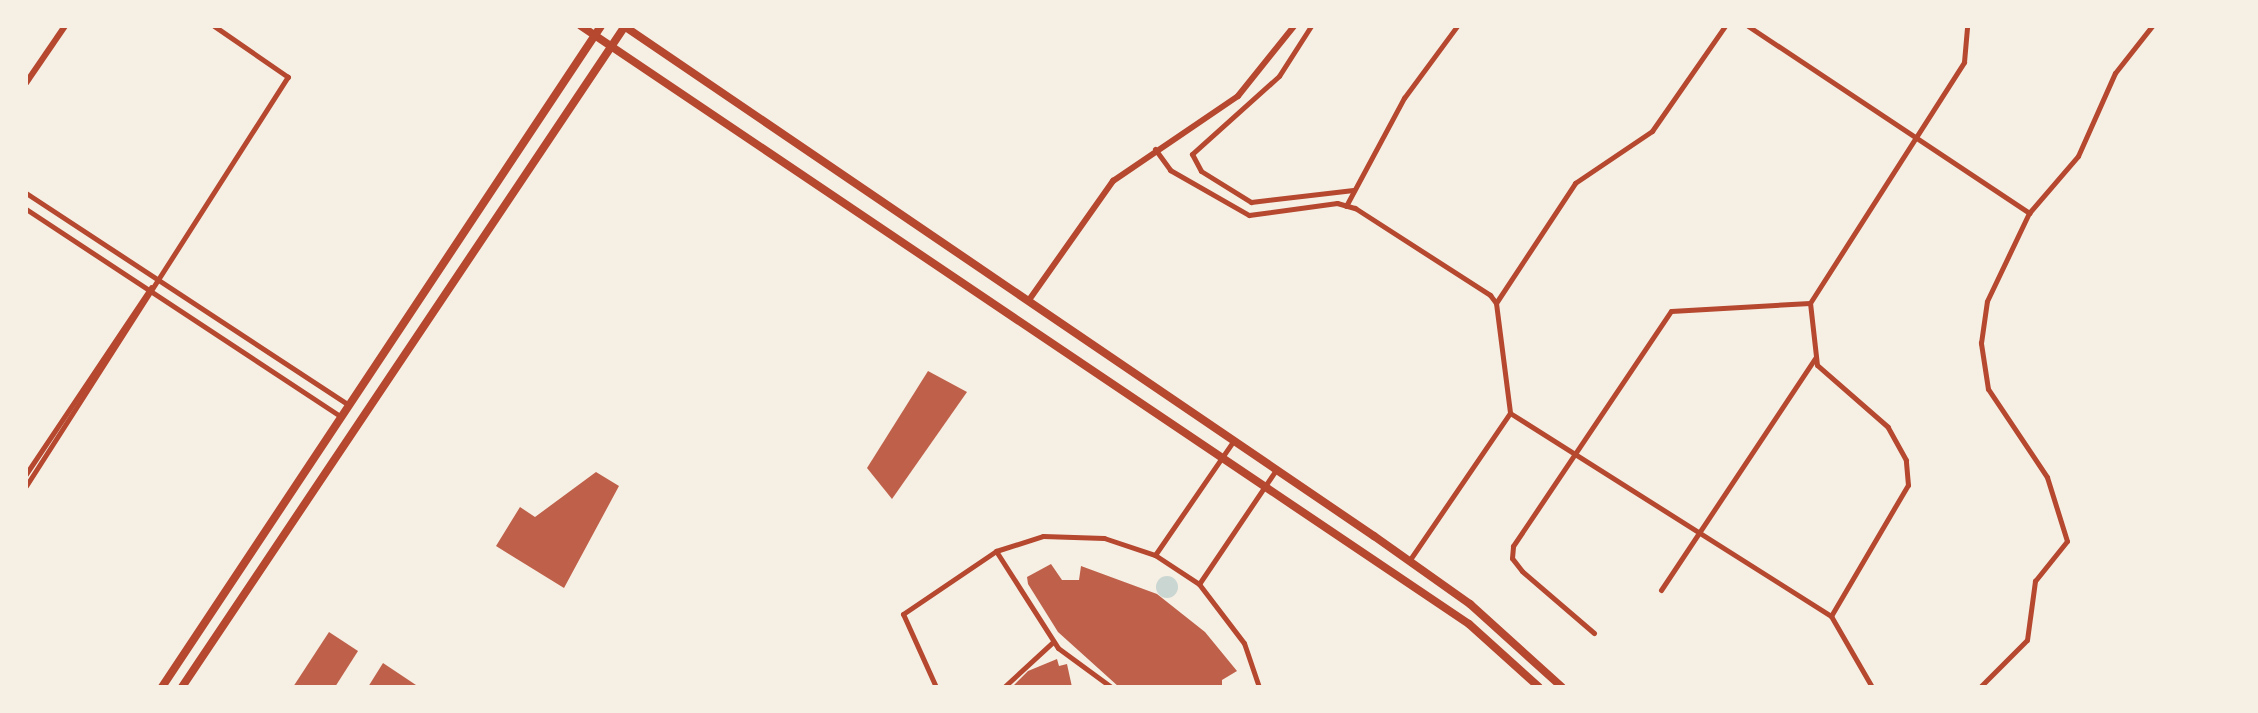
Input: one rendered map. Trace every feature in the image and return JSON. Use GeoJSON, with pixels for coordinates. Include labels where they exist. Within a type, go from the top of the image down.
{"type":"FeatureCollection","features":[{"type":"Feature","properties":{"kind":"main road"},"geometry":{"type":"LineString","coordinates":[[581,26],[1469,624],[1539,687]]}},
{"type":"Feature","properties":{"kind":"main road"},"geometry":{"type":"LineString","coordinates":[[162,687],[593,34],[601,26]]}},
{"type":"Feature","properties":{"kind":"main road"},"geometry":{"type":"LineString","coordinates":[[182,687],[608,44],[624,26],[1409,561],[1470,604],[1562,687]]}},
{"type":"Feature","properties":{"kind":"street"},"geometry":{"type":"LineString","coordinates":[[26,83],[65,26]]}},
{"type":"Feature","properties":{"kind":"street"},"geometry":{"type":"LineString","coordinates":[[26,486],[288,77],[214,26]]}},
{"type":"Feature","properties":{"kind":"street"},"geometry":{"type":"LineString","coordinates":[[1029,300],[1094,204],[1155,149],[1238,96],[1294,26]]}},
{"type":"Feature","properties":{"kind":"street"},"geometry":{"type":"LineString","coordinates":[[1311,26],[1279,76],[1192,154],[1201,172],[1251,202],[1353,190]]}},
{"type":"Feature","properties":{"kind":"street"},"geometry":{"type":"LineString","coordinates":[[1346,206],[1404,98],[1457,26]]}},
{"type":"Feature","properties":{"kind":"street"},"geometry":{"type":"LineString","coordinates":[[1409,561],[1510,413],[1496,303],[1574,183],[1652,131],[1725,26]]}},
{"type":"Feature","properties":{"kind":"street"},"geometry":{"type":"LineString","coordinates":[[1748,26],[2029,213]]}},
{"type":"Feature","properties":{"kind":"street"},"geometry":{"type":"LineString","coordinates":[[1831,617],[1908,485],[1906,460],[1888,427],[1817,365],[1810,303],[1964,62],[1967,26]]}},
{"type":"Feature","properties":{"kind":"street"},"geometry":{"type":"LineString","coordinates":[[1980,687],[2027,640],[2035,581],[2067,541],[2047,478],[1999,411],[1983,368],[1987,301],[2029,213],[2078,156],[2115,73],[2152,26]]}},
{"type":"Feature","properties":{"kind":"street"},"geometry":{"type":"LineString","coordinates":[[1155,149],[1170,170],[1250,215],[1346,206],[1422,248],[1496,303]]}},
{"type":"Feature","properties":{"kind":"street"},"geometry":{"type":"LineString","coordinates":[[26,193],[349,404]]}},
{"type":"Feature","properties":{"kind":"street"},"geometry":{"type":"LineString","coordinates":[[26,209],[341,417]]}},
{"type":"Feature","properties":{"kind":"street"},"geometry":{"type":"LineString","coordinates":[[26,474],[151,291]]}},
{"type":"Feature","properties":{"kind":"street"},"geometry":{"type":"LineString","coordinates":[[1594,633],[1512,558],[1576,455],[1671,312],[1810,303]]}},
{"type":"Feature","properties":{"kind":"street"},"geometry":{"type":"LineString","coordinates":[[1661,590],[1816,357]]}},
{"type":"Feature","properties":{"kind":"street"},"geometry":{"type":"LineString","coordinates":[[1510,413],[1831,617],[1872,687]]}},
{"type":"Feature","properties":{"kind":"street"},"geometry":{"type":"LineString","coordinates":[[1155,555],[1234,440]]}},
{"type":"Feature","properties":{"kind":"street"},"geometry":{"type":"LineString","coordinates":[[1199,584],[1276,470]]}},
{"type":"Feature","properties":{"kind":"street"},"geometry":{"type":"LineString","coordinates":[[936,687],[904,614],[996,551],[1056,536],[1104,538],[1155,555],[1199,584],[1244,643],[1259,687]]}},
{"type":"Feature","properties":{"kind":"street"},"geometry":{"type":"LineString","coordinates":[[996,551],[1053,642],[1111,687]]}},
{"type":"Feature","properties":{"kind":"street"},"geometry":{"type":"LineString","coordinates":[[1004,687],[1053,642]]}},
{"type":"Feature","properties":{"kind":"shaded area"},"geometry":{"type":"Polygon","coordinates":[[[1163,576],[1171,576],[1178,583],[1178,591],[1171,598],[1163,598],[1156,591],[1156,583],[1163,576]]]}},
{"type":"Feature","properties":{"kind":"building"},"geometry":{"type":"Polygon","coordinates":[[[928,371],[967,392],[892,499],[867,468],[928,371]]]}},
{"type":"Feature","properties":{"kind":"building"},"geometry":{"type":"Polygon","coordinates":[[[596,472],[619,486],[564,588],[496,546],[520,507],[535,517],[596,472]]]}},
{"type":"Feature","properties":{"kind":"building"},"geometry":{"type":"Polygon","coordinates":[[[1051,564],[1062,580],[1079,580],[1081,566],[1157,594],[1205,632],[1237,671],[1222,680],[1222,687],[1119,687],[1058,632],[1028,584],[1027,577],[1051,564]]]}},
{"type":"Feature","properties":{"kind":"building"},"geometry":{"type":"Polygon","coordinates":[[[329,632],[358,651],[335,687],[293,687],[329,632]]]}},
{"type":"Feature","properties":{"kind":"building"},"geometry":{"type":"Polygon","coordinates":[[[1057,659],[1059,666],[1067,664],[1072,687],[1012,687],[1028,671],[1057,659]]]}},
{"type":"Feature","properties":{"kind":"building"},"geometry":{"type":"Polygon","coordinates":[[[383,663],[419,687],[368,687],[383,663]]]}}]}
